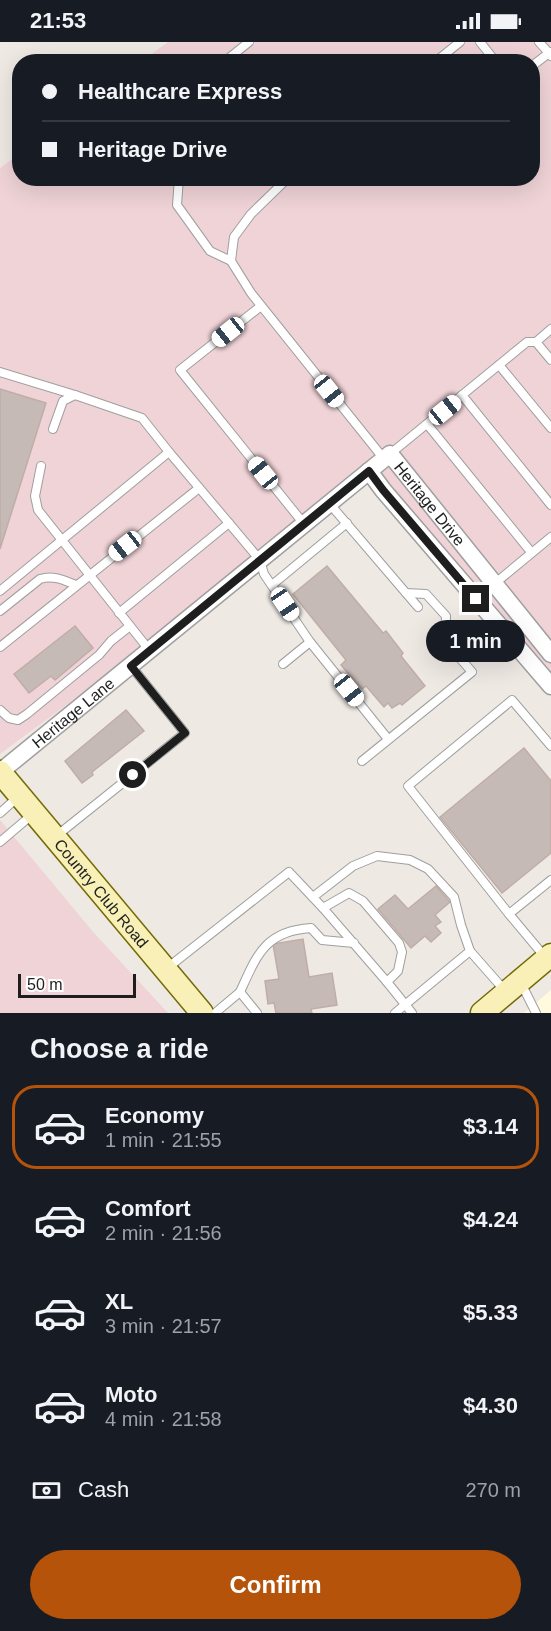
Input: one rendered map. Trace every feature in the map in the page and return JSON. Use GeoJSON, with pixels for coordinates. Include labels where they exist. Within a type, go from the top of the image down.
{"type":"FeatureCollection","features":[{"type":"Feature","properties":{"kind":"street","name":"Heritage Drive"},"geometry":{"type":"LineString","coordinates":[[551,654],[387,457],[369,471],[551,686]]}},
{"type":"Feature","properties":{"kind":"street","name":"Heritage Lane"},"geometry":{"type":"LineString","coordinates":[[0,772],[369,471]]}},
{"type":"Feature","properties":{"kind":"street","name":"Country Club Road"},"geometry":{"type":"LineString","coordinates":[[0,772],[202,1013]]}},
{"type":"Feature","properties":{"kind":"street"},"geometry":{"type":"LineString","coordinates":[[482,1013],[549,957]]}},
{"type":"Feature","properties":{"kind":"lane"},"geometry":{"type":"LineString","coordinates":[[234,54],[249,42]]}},
{"type":"Feature","properties":{"kind":"lane"},"geometry":{"type":"LineString","coordinates":[[445,54],[460,42]]}},
{"type":"Feature","properties":{"kind":"lane"},"geometry":{"type":"LineString","coordinates":[[480,42],[490,54]]}},
{"type":"Feature","properties":{"kind":"lane"},"geometry":{"type":"LineString","coordinates":[[539,42],[550,54]]}},
{"type":"Feature","properties":{"kind":"lane"},"geometry":{"type":"LineString","coordinates":[[178,186],[177,205],[210,251],[231,261],[261,306],[387,457],[527,342],[536,342],[551,330]]}},
{"type":"Feature","properties":{"kind":"lane"},"geometry":{"type":"LineString","coordinates":[[231,261],[234,237],[251,214],[280,186]]}},
{"type":"Feature","properties":{"kind":"lane"},"geometry":{"type":"LineString","coordinates":[[261,306],[180,370],[304,524]]}},
{"type":"Feature","properties":{"kind":"lane"},"geometry":{"type":"LineString","coordinates":[[536,342],[551,360]]}},
{"type":"Feature","properties":{"kind":"lane"},"geometry":{"type":"LineString","coordinates":[[499,365],[551,428]]}},
{"type":"Feature","properties":{"kind":"lane"},"geometry":{"type":"LineString","coordinates":[[0,372],[142,418],[260,560],[264,574],[310,642],[388,739]]}},
{"type":"Feature","properties":{"kind":"lane"},"geometry":{"type":"LineString","coordinates":[[53,429],[63,401],[75,395]]}},
{"type":"Feature","properties":{"kind":"lane"},"geometry":{"type":"LineString","coordinates":[[462,395],[551,505]]}},
{"type":"Feature","properties":{"kind":"lane"},"geometry":{"type":"LineString","coordinates":[[427,424],[531,552]]}},
{"type":"Feature","properties":{"kind":"lane"},"geometry":{"type":"LineString","coordinates":[[0,591],[169,452]]}},
{"type":"Feature","properties":{"kind":"lane"},"geometry":{"type":"LineString","coordinates":[[41,466],[35,496],[38,510],[150,651]]}},
{"type":"Feature","properties":{"kind":"lane"},"geometry":{"type":"LineString","coordinates":[[0,647],[199,488]]}},
{"type":"Feature","properties":{"kind":"lane"},"geometry":{"type":"LineString","coordinates":[[329,503],[418,607]]}},
{"type":"Feature","properties":{"kind":"lane"},"geometry":{"type":"LineString","coordinates":[[119,613],[229,523]]}},
{"type":"Feature","properties":{"kind":"lane"},"geometry":{"type":"LineString","coordinates":[[272,585],[347,523]]}},
{"type":"Feature","properties":{"kind":"lane"},"geometry":{"type":"LineString","coordinates":[[476,599],[551,537]]}},
{"type":"Feature","properties":{"kind":"lane"},"geometry":{"type":"LineString","coordinates":[[0,611],[40,579],[48,576],[57,577],[76,585]]}},
{"type":"Feature","properties":{"kind":"lane"},"geometry":{"type":"LineString","coordinates":[[406,593],[426,594],[446,616],[445,641]]}},
{"type":"Feature","properties":{"kind":"lane"},"geometry":{"type":"LineString","coordinates":[[0,710],[9,718],[18,720],[99,655],[111,641],[130,626]]}},
{"type":"Feature","properties":{"kind":"lane"},"geometry":{"type":"LineString","coordinates":[[362,761],[472,672],[436,629]]}},
{"type":"Feature","properties":{"kind":"lane"},"geometry":{"type":"LineString","coordinates":[[283,664],[310,642]]}},
{"type":"Feature","properties":{"kind":"lane"},"geometry":{"type":"LineString","coordinates":[[54,837],[185,733],[131,666]]}},
{"type":"Feature","properties":{"kind":"lane"},"geometry":{"type":"LineString","coordinates":[[549,957],[529,940],[408,786],[512,700],[551,746]]}},
{"type":"Feature","properties":{"kind":"lane"},"geometry":{"type":"LineString","coordinates":[[0,813],[20,796]]}},
{"type":"Feature","properties":{"kind":"lane"},"geometry":{"type":"LineString","coordinates":[[0,842],[34,813]]}},
{"type":"Feature","properties":{"kind":"lane"},"geometry":{"type":"LineString","coordinates":[[313,897],[353,866],[377,856],[410,860],[428,869],[454,897],[470,951],[513,987],[536,1013]]}},
{"type":"Feature","properties":{"kind":"lane"},"geometry":{"type":"LineString","coordinates":[[165,969],[289,872],[354,943],[412,1013]]}},
{"type":"Feature","properties":{"kind":"lane"},"geometry":{"type":"LineString","coordinates":[[509,914],[551,880]]}},
{"type":"Feature","properties":{"kind":"lane"},"geometry":{"type":"LineString","coordinates":[[323,908],[349,893],[363,901],[399,943],[402,952],[398,971],[387,981]]}},
{"type":"Feature","properties":{"kind":"lane"},"geometry":{"type":"LineString","coordinates":[[215,1013],[240,992],[257,955],[279,935],[292,930],[311,928],[322,940],[354,943]]}},
{"type":"Feature","properties":{"kind":"lane"},"geometry":{"type":"LineString","coordinates":[[395,1013],[470,951]]}},
{"type":"Feature","properties":{"kind":"lane"},"geometry":{"type":"LineString","coordinates":[[240,992],[257,1013]]}},
{"type":"Feature","properties":{"kind":"shaded area"},"geometry":{"type":"Polygon","coordinates":[[[168,42],[551,42],[551,677],[368,471],[245,573],[0,754],[0,168],[12,159],[12,186],[540,186],[540,54],[152,54],[168,42]]]}},
{"type":"Feature","properties":{"kind":"shaded area"},"geometry":{"type":"Polygon","coordinates":[[[0,820],[94,933],[168,1013],[0,1013],[0,820]]]}},
{"type":"Feature","properties":{"kind":"shaded area"},"geometry":{"type":"Polygon","coordinates":[[[551,990],[551,1013],[524,1013],[551,990]]]}},
{"type":"Feature","properties":{"kind":"building"},"geometry":{"type":"Polygon","coordinates":[[[0,389],[46,403],[0,549],[0,389]]]}},
{"type":"Feature","properties":{"kind":"building"},"geometry":{"type":"Polygon","coordinates":[[[327,566],[383,633],[386,631],[403,653],[401,656],[425,686],[402,705],[400,703],[392,708],[388,703],[384,707],[366,686],[362,689],[341,665],[346,660],[293,594],[327,566]]]}},
{"type":"Feature","properties":{"kind":"building"},"geometry":{"type":"Polygon","coordinates":[[[75,626],[93,648],[55,680],[51,676],[29,693],[14,674],[75,626]]]}},
{"type":"Feature","properties":{"kind":"building"},"geometry":{"type":"Polygon","coordinates":[[[126,710],[144,731],[92,772],[93,775],[82,783],[65,761],[126,710]]]}},
{"type":"Feature","properties":{"kind":"building"},"geometry":{"type":"Polygon","coordinates":[[[524,748],[551,781],[551,853],[502,893],[440,817],[524,748]]]}},
{"type":"Feature","properties":{"kind":"building"},"geometry":{"type":"Polygon","coordinates":[[[436,886],[450,902],[435,915],[441,922],[435,926],[441,933],[431,942],[425,936],[411,948],[378,909],[395,895],[408,909],[436,886]]]}},
{"type":"Feature","properties":{"kind":"building"},"geometry":{"type":"Polygon","coordinates":[[[303,939],[309,977],[332,973],[337,1005],[311,1009],[312,1013],[276,1013],[274,1003],[268,1004],[265,981],[279,979],[273,944],[303,939]]]}},
{"type":"Feature","properties":{"kind":"route"},"geometry":{"type":"LineString","coordinates":[[133,775],[185,733],[131,666],[369,471],[476,599]]}}]}
